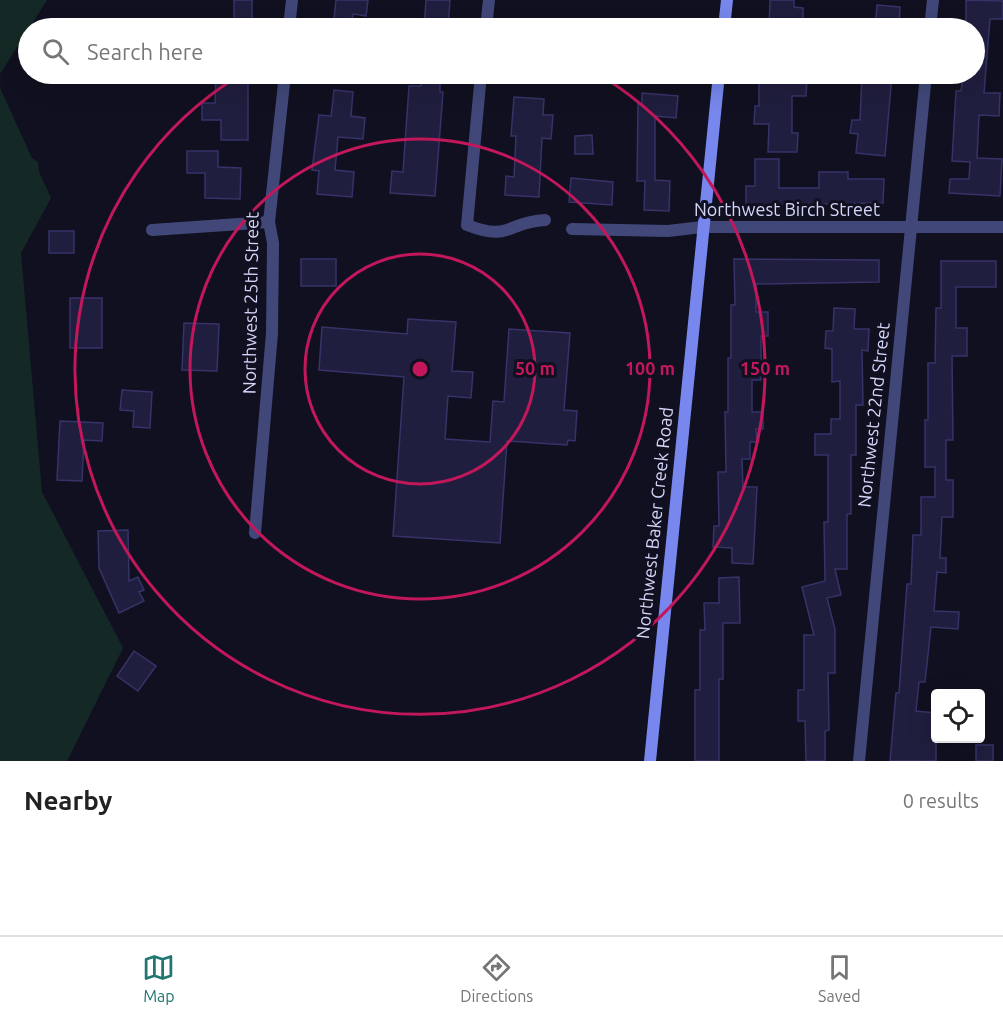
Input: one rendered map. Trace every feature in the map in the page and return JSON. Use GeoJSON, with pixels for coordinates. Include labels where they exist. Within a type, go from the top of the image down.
{"type":"FeatureCollection","features":[{"type":"Feature","properties":{"kind":"main road"},"geometry":{"type":"LineString","coordinates":[[725,18],[727,0]]}},
{"type":"Feature","properties":{"kind":"main road","name":"Northwest Baker Creek Road"},"geometry":{"type":"LineString","coordinates":[[650,761],[718,84]]}},
{"type":"Feature","properties":{"kind":"street"},"geometry":{"type":"LineString","coordinates":[[291,18],[292,0]]}},
{"type":"Feature","properties":{"kind":"street"},"geometry":{"type":"LineString","coordinates":[[487,18],[489,0]]}},
{"type":"Feature","properties":{"kind":"street"},"geometry":{"type":"LineString","coordinates":[[931,18],[933,0]]}},
{"type":"Feature","properties":{"kind":"street","name":"Northwest 25th Street"},"geometry":{"type":"LineString","coordinates":[[255,533],[272,333],[273,243],[269,222],[284,84]]}},
{"type":"Feature","properties":{"kind":"street"},"geometry":{"type":"LineString","coordinates":[[480,84],[467,225],[487,233],[504,233],[531,221],[546,220]]}},
{"type":"Feature","properties":{"kind":"street","name":"Northwest 22nd Street"},"geometry":{"type":"LineString","coordinates":[[859,761],[925,84]]}},
{"type":"Feature","properties":{"kind":"street"},"geometry":{"type":"LineString","coordinates":[[153,230],[269,222]]}},
{"type":"Feature","properties":{"kind":"street","name":"Northwest Birch Street"},"geometry":{"type":"LineString","coordinates":[[572,229],[668,231],[702,227],[1003,228]]}},
{"type":"Feature","properties":{"kind":"green space"},"geometry":{"type":"Polygon","coordinates":[[[0,0],[47,0],[36,18],[18,18],[18,46],[0,74],[0,0]]]}},
{"type":"Feature","properties":{"kind":"green space"},"geometry":{"type":"Polygon","coordinates":[[[0,88],[32,158],[38,162],[39,172],[51,198],[21,253],[42,492],[123,648],[67,761],[0,761],[0,88]]]}},
{"type":"Feature","properties":{"kind":"building"},"geometry":{"type":"Polygon","coordinates":[[[234,0],[252,0],[252,18],[234,18],[234,0]]]}},
{"type":"Feature","properties":{"kind":"building"},"geometry":{"type":"Polygon","coordinates":[[[336,0],[368,0],[366,16],[353,14],[352,18],[334,18],[336,0]]]}},
{"type":"Feature","properties":{"kind":"building"},"geometry":{"type":"Polygon","coordinates":[[[426,0],[450,0],[449,18],[425,18],[426,0]]]}},
{"type":"Feature","properties":{"kind":"building"},"geometry":{"type":"Polygon","coordinates":[[[770,0],[794,0],[794,7],[803,8],[803,18],[769,18],[770,0]]]}},
{"type":"Feature","properties":{"kind":"building"},"geometry":{"type":"Polygon","coordinates":[[[966,0],[1003,1],[1003,19],[990,19],[985,81],[985,18],[966,18],[966,0]]]}},
{"type":"Feature","properties":{"kind":"building"},"geometry":{"type":"Polygon","coordinates":[[[877,5],[900,7],[899,18],[876,18],[877,5]]]}},
{"type":"Feature","properties":{"kind":"building"},"geometry":{"type":"Polygon","coordinates":[[[216,84],[248,84],[248,140],[221,140],[221,120],[202,120],[202,103],[215,103],[216,84]]]}},
{"type":"Feature","properties":{"kind":"building"},"geometry":{"type":"Polygon","coordinates":[[[421,84],[440,84],[440,92],[443,92],[435,196],[390,193],[392,171],[403,172],[409,86],[421,86],[421,84]]]}},
{"type":"Feature","properties":{"kind":"building"},"geometry":{"type":"Polygon","coordinates":[[[759,84],[807,84],[806,96],[792,96],[792,133],[798,133],[797,152],[768,152],[769,124],[754,124],[755,106],[759,106],[759,84]]]}},
{"type":"Feature","properties":{"kind":"building"},"geometry":{"type":"Polygon","coordinates":[[[862,84],[891,84],[885,156],[856,153],[858,134],[850,133],[852,120],[860,120],[862,84]]]}},
{"type":"Feature","properties":{"kind":"building"},"geometry":{"type":"Polygon","coordinates":[[[962,84],[985,84],[984,93],[1000,93],[999,116],[979,115],[977,158],[1002,159],[1000,196],[949,193],[950,179],[969,179],[970,162],[952,161],[956,91],[961,91],[962,84]]]}},
{"type":"Feature","properties":{"kind":"building"},"geometry":{"type":"Polygon","coordinates":[[[334,90],[353,92],[351,116],[365,118],[363,139],[338,137],[335,170],[354,172],[352,197],[317,194],[319,171],[312,170],[319,115],[331,116],[334,90]]]}},
{"type":"Feature","properties":{"kind":"building"},"geometry":{"type":"Polygon","coordinates":[[[642,93],[678,96],[676,118],[655,116],[655,180],[670,181],[669,211],[644,210],[645,181],[637,181],[638,104],[642,105],[642,93]]]}},
{"type":"Feature","properties":{"kind":"building"},"geometry":{"type":"Polygon","coordinates":[[[514,97],[544,99],[543,115],[553,115],[551,139],[542,138],[539,197],[505,195],[506,176],[514,177],[516,136],[511,136],[514,97]]]}},
{"type":"Feature","properties":{"kind":"building"},"geometry":{"type":"Polygon","coordinates":[[[592,135],[593,154],[575,154],[575,136],[592,135]]]}},
{"type":"Feature","properties":{"kind":"building"},"geometry":{"type":"Polygon","coordinates":[[[187,151],[218,151],[218,167],[241,168],[240,199],[205,198],[205,173],[187,173],[187,151]]]}},
{"type":"Feature","properties":{"kind":"building"},"geometry":{"type":"Polygon","coordinates":[[[755,159],[779,159],[779,188],[819,188],[819,172],[848,172],[848,179],[884,179],[883,203],[746,205],[746,186],[755,186],[755,159]]]}},
{"type":"Feature","properties":{"kind":"building"},"geometry":{"type":"Polygon","coordinates":[[[571,178],[613,182],[612,205],[569,202],[571,178]]]}},
{"type":"Feature","properties":{"kind":"building"},"geometry":{"type":"Polygon","coordinates":[[[49,231],[74,231],[74,253],[49,253],[49,231]]]}},
{"type":"Feature","properties":{"kind":"building"},"geometry":{"type":"Polygon","coordinates":[[[301,259],[336,259],[336,286],[301,286],[301,259]]]}},
{"type":"Feature","properties":{"kind":"building"},"geometry":{"type":"Polygon","coordinates":[[[734,259],[879,260],[879,282],[756,284],[756,312],[768,312],[768,336],[761,336],[761,380],[752,380],[752,412],[763,412],[763,429],[756,429],[757,442],[750,442],[750,459],[742,459],[743,487],[757,487],[753,564],[732,563],[732,548],[713,547],[714,526],[719,526],[718,472],[726,472],[725,412],[728,412],[731,305],[735,305],[734,259]]]}},
{"type":"Feature","properties":{"kind":"building"},"geometry":{"type":"Polygon","coordinates":[[[941,261],[996,261],[996,287],[956,287],[956,328],[967,328],[967,356],[952,356],[953,440],[946,440],[946,480],[953,480],[953,517],[942,517],[940,558],[946,558],[946,573],[937,572],[934,611],[959,612],[958,629],[931,627],[925,682],[919,682],[916,711],[931,712],[931,743],[936,743],[936,761],[890,761],[896,693],[899,693],[907,584],[911,584],[913,535],[921,535],[921,497],[935,497],[935,467],[925,467],[925,420],[928,420],[928,363],[935,363],[936,308],[941,308],[941,261]]]}},
{"type":"Feature","properties":{"kind":"building"},"geometry":{"type":"Polygon","coordinates":[[[70,298],[102,298],[102,348],[70,348],[70,298]]]}},
{"type":"Feature","properties":{"kind":"building"},"geometry":{"type":"Polygon","coordinates":[[[834,308],[855,309],[854,329],[869,329],[868,351],[862,350],[863,405],[856,405],[856,455],[851,455],[851,514],[847,514],[847,569],[835,569],[841,595],[827,598],[835,629],[835,673],[828,673],[829,730],[825,731],[825,761],[806,761],[805,721],[798,721],[798,690],[804,690],[804,635],[814,635],[802,587],[825,581],[824,522],[828,522],[828,455],[815,455],[815,434],[831,434],[831,419],[840,419],[840,381],[832,382],[832,349],[825,348],[826,331],[833,331],[834,308]]]}},
{"type":"Feature","properties":{"kind":"building"},"geometry":{"type":"Polygon","coordinates":[[[408,319],[456,322],[452,371],[473,372],[471,398],[448,396],[445,439],[490,442],[493,401],[504,402],[509,329],[570,333],[564,410],[577,411],[575,441],[568,440],[567,445],[507,441],[500,543],[393,536],[404,377],[319,370],[322,327],[407,334],[408,319]]]}},
{"type":"Feature","properties":{"kind":"building"},"geometry":{"type":"Polygon","coordinates":[[[184,323],[219,324],[217,371],[182,370],[184,323]]]}},
{"type":"Feature","properties":{"kind":"building"},"geometry":{"type":"Polygon","coordinates":[[[122,390],[152,392],[150,428],[133,427],[134,411],[120,410],[122,390]]]}},
{"type":"Feature","properties":{"kind":"building"},"geometry":{"type":"Polygon","coordinates":[[[60,421],[103,423],[102,441],[84,440],[82,481],[57,480],[60,421]]]}},
{"type":"Feature","properties":{"kind":"building"},"geometry":{"type":"Polygon","coordinates":[[[128,530],[129,581],[138,577],[144,590],[139,592],[144,601],[119,613],[99,568],[98,531],[128,530]]]}},
{"type":"Feature","properties":{"kind":"building"},"geometry":{"type":"Polygon","coordinates":[[[739,577],[740,623],[723,623],[723,679],[719,679],[719,761],[695,761],[695,690],[700,690],[700,630],[705,630],[704,603],[719,603],[719,578],[739,577]]]}},
{"type":"Feature","properties":{"kind":"building"},"geometry":{"type":"Polygon","coordinates":[[[134,651],[156,666],[138,691],[117,676],[134,651]]]}},
{"type":"Feature","properties":{"kind":"building"},"geometry":{"type":"Polygon","coordinates":[[[976,745],[993,745],[993,761],[976,761],[976,745]]]}}]}
